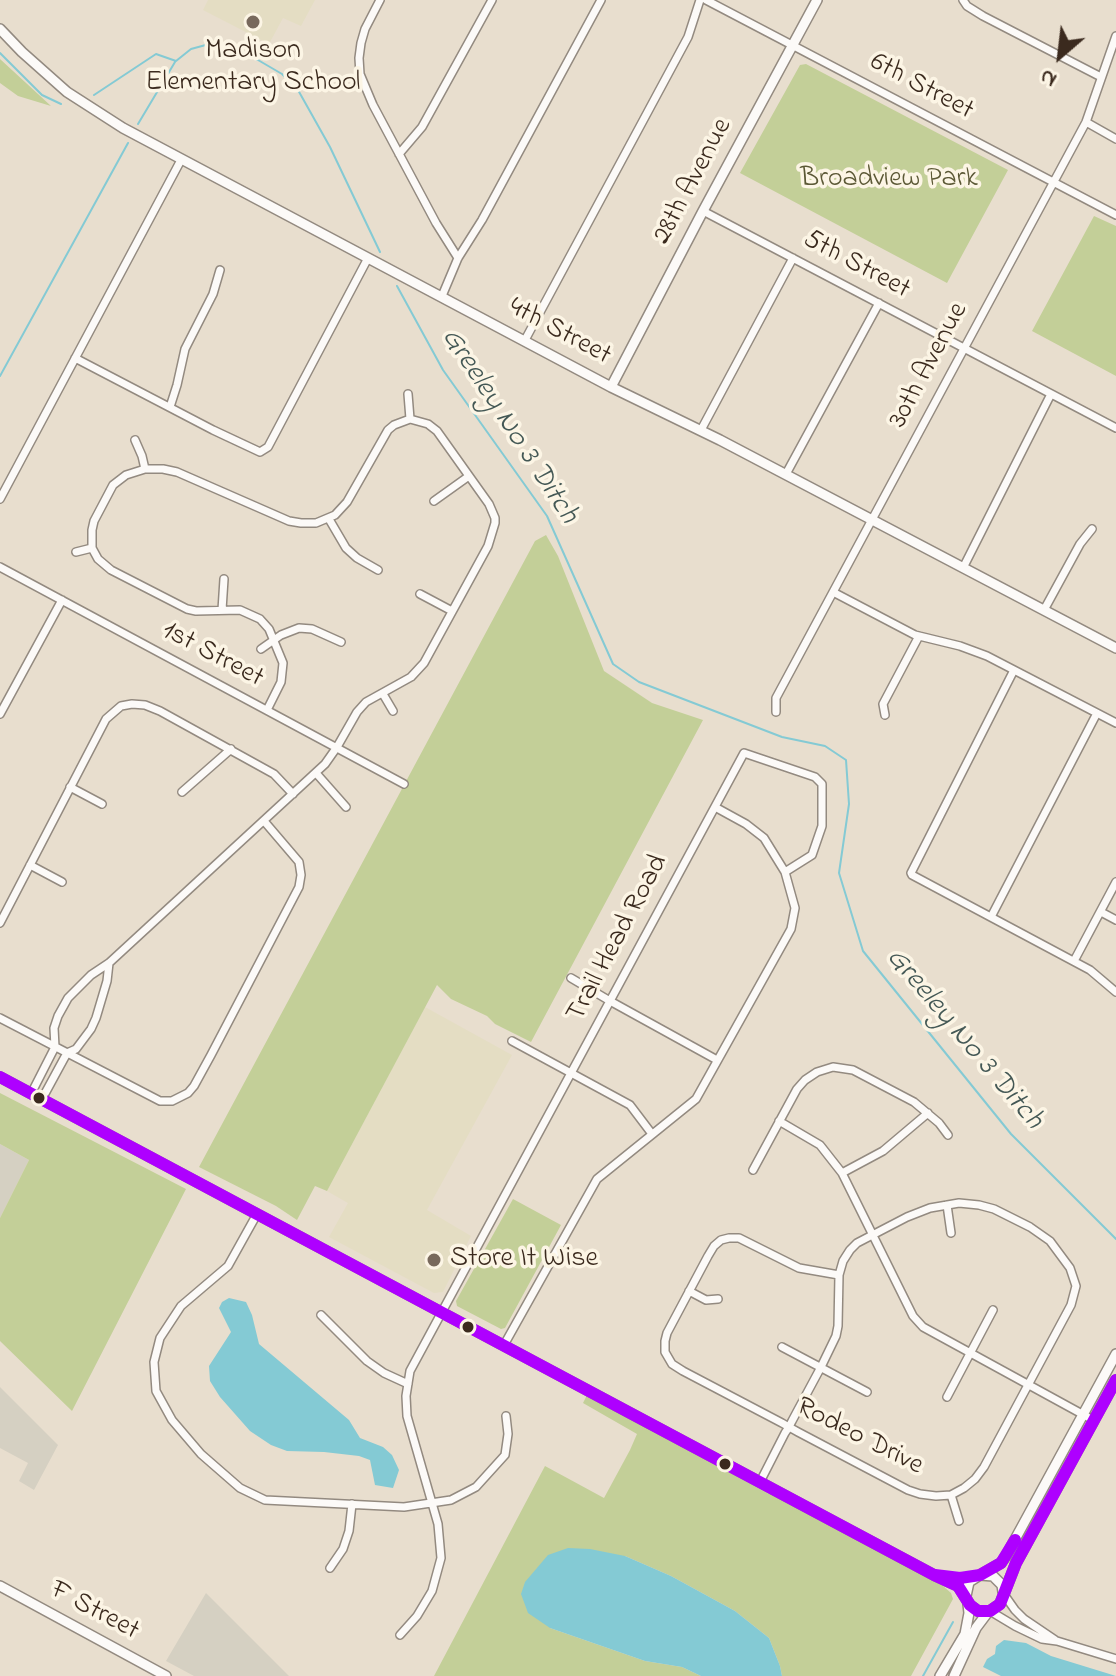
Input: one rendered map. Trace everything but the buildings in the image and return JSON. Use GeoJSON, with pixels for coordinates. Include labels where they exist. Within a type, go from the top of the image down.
{"type":"FeatureCollection","features":[{"type":"Feature","properties":{"kind":"street"},"geometry":{"type":"LineString","coordinates":[[380,0],[361,43],[360,74],[399,154],[458,258]]}},
{"type":"Feature","properties":{"kind":"street"},"geometry":{"type":"LineString","coordinates":[[399,154],[422,127],[492,0]]}},
{"type":"Feature","properties":{"kind":"street"},"geometry":{"type":"LineString","coordinates":[[442,296],[458,258],[482,220],[601,0]]}},
{"type":"Feature","properties":{"kind":"street"},"geometry":{"type":"LineString","coordinates":[[525,340],[688,37],[703,0]]}},
{"type":"Feature","properties":{"kind":"street","name":"6th Street"},"geometry":{"type":"LineString","coordinates":[[703,0],[1116,215]]}},
{"type":"Feature","properties":{"kind":"street","name":"28th Avenue"},"geometry":{"type":"LineString","coordinates":[[611,387],[817,0]]}},
{"type":"Feature","properties":{"kind":"street"},"geometry":{"type":"LineString","coordinates":[[963,0],[983,16],[1101,77]]}},
{"type":"Feature","properties":{"kind":"street","name":"4th Street"},"geometry":{"type":"LineString","coordinates":[[0,29],[67,92],[123,128],[611,387],[701,430],[1116,648]]}},
{"type":"Feature","properties":{"kind":"street","name":"30th Avenue"},"geometry":{"type":"LineString","coordinates":[[776,712],[776,698],[1086,122],[1116,36]]}},
{"type":"Feature","properties":{"kind":"street"},"geometry":{"type":"LineString","coordinates":[[1086,122],[1116,139]]}},
{"type":"Feature","properties":{"kind":"street"},"geometry":{"type":"LineString","coordinates":[[0,499],[181,160]]}},
{"type":"Feature","properties":{"kind":"street","name":"5th Street"},"geometry":{"type":"LineString","coordinates":[[703,211],[1116,428]]}},
{"type":"Feature","properties":{"kind":"street"},"geometry":{"type":"LineString","coordinates":[[75,358],[249,448],[263,451],[268,447],[368,258]]}},
{"type":"Feature","properties":{"kind":"street"},"geometry":{"type":"LineString","coordinates":[[701,430],[793,258]]}},
{"type":"Feature","properties":{"kind":"street"},"geometry":{"type":"LineString","coordinates":[[170,407],[185,349],[213,294],[220,270]]}},
{"type":"Feature","properties":{"kind":"street"},"geometry":{"type":"LineString","coordinates":[[786,474],[879,303]]}},
{"type":"Feature","properties":{"kind":"street"},"geometry":{"type":"LineString","coordinates":[[408,394],[410,419]]}},
{"type":"Feature","properties":{"kind":"street"},"geometry":{"type":"LineString","coordinates":[[963,568],[1051,394]]}},
{"type":"Feature","properties":{"kind":"street"},"geometry":{"type":"LineString","coordinates":[[31,1094],[55,1047],[54,1028],[63,1006],[91,975],[109,963],[316,773],[329,760],[366,702],[419,670],[488,546],[495,523],[489,504],[437,431],[428,424],[410,419],[394,425],[383,436],[347,502],[329,519],[316,523],[289,521],[177,472],[163,469],[145,469],[126,475],[113,485],[94,521],[92,548],[98,559],[111,570],[187,609],[240,610],[255,615],[269,629],[284,669],[267,710]]}},
{"type":"Feature","properties":{"kind":"street"},"geometry":{"type":"LineString","coordinates":[[135,440],[145,469]]}},
{"type":"Feature","properties":{"kind":"street"},"geometry":{"type":"LineString","coordinates":[[434,501],[469,476]]}},
{"type":"Feature","properties":{"kind":"street"},"geometry":{"type":"LineString","coordinates":[[329,519],[351,553],[378,570]]}},
{"type":"Feature","properties":{"kind":"street"},"geometry":{"type":"LineString","coordinates":[[1044,610],[1080,544],[1092,529]]}},
{"type":"Feature","properties":{"kind":"street"},"geometry":{"type":"LineString","coordinates":[[76,552],[92,548]]}},
{"type":"Feature","properties":{"kind":"street","name":"1st Street"},"geometry":{"type":"LineString","coordinates":[[0,567],[404,784]]}},
{"type":"Feature","properties":{"kind":"street"},"geometry":{"type":"LineString","coordinates":[[222,610],[224,579]]}},
{"type":"Feature","properties":{"kind":"street"},"geometry":{"type":"LineString","coordinates":[[833,592],[919,636],[987,656],[1116,723]]}},
{"type":"Feature","properties":{"kind":"street"},"geometry":{"type":"LineString","coordinates":[[420,594],[452,611]]}},
{"type":"Feature","properties":{"kind":"street"},"geometry":{"type":"LineString","coordinates":[[0,714],[62,600]]}},
{"type":"Feature","properties":{"kind":"street"},"geometry":{"type":"LineString","coordinates":[[261,649],[281,635],[299,628],[312,629],[341,642]]}},
{"type":"Feature","properties":{"kind":"street"},"geometry":{"type":"LineString","coordinates":[[885,715],[883,704],[919,636]]}},
{"type":"Feature","properties":{"kind":"street"},"geometry":{"type":"LineString","coordinates":[[1014,670],[911,873],[1090,970],[1116,992]]}},
{"type":"Feature","properties":{"kind":"street"},"geometry":{"type":"LineString","coordinates":[[383,694],[393,711]]}},
{"type":"Feature","properties":{"kind":"street"},"geometry":{"type":"LineString","coordinates":[[0,923],[106,719],[123,705],[145,705],[231,749],[274,774],[293,794]]}},
{"type":"Feature","properties":{"kind":"street"},"geometry":{"type":"LineString","coordinates":[[991,917],[1097,713]]}},
{"type":"Feature","properties":{"kind":"street"},"geometry":{"type":"LineString","coordinates":[[182,792],[231,749]]}},
{"type":"Feature","properties":{"kind":"street","name":"Trail Head Road"},"geometry":{"type":"LineString","coordinates":[[408,1384],[410,1371],[744,753],[815,777],[822,784],[822,826],[812,855],[785,872]]}},
{"type":"Feature","properties":{"kind":"street"},"geometry":{"type":"LineString","coordinates":[[316,773],[346,807]]}},
{"type":"Feature","properties":{"kind":"street"},"geometry":{"type":"LineString","coordinates":[[70,787],[102,804]]}},
{"type":"Feature","properties":{"kind":"street"},"geometry":{"type":"LineString","coordinates":[[504,1345],[597,1179],[696,1099],[791,929],[795,908],[785,872],[764,838],[715,807]]}},
{"type":"Feature","properties":{"kind":"street"},"geometry":{"type":"LineString","coordinates":[[0,1018],[160,1101],[182,1097],[194,1086],[299,887],[299,862],[264,821]]}},
{"type":"Feature","properties":{"kind":"street"},"geometry":{"type":"LineString","coordinates":[[30,865],[62,882]]}},
{"type":"Feature","properties":{"kind":"street"},"geometry":{"type":"LineString","coordinates":[[1074,961],[1116,882]]}},
{"type":"Feature","properties":{"kind":"street"},"geometry":{"type":"LineString","coordinates":[[1101,912],[1116,920]]}},
{"type":"Feature","properties":{"kind":"street"},"geometry":{"type":"LineString","coordinates":[[42,1099],[67,1053],[84,1041],[96,1018],[109,963]]}},
{"type":"Feature","properties":{"kind":"street"},"geometry":{"type":"LineString","coordinates":[[571,978],[717,1060]]}},
{"type":"Feature","properties":{"kind":"street"},"geometry":{"type":"LineString","coordinates":[[512,1041],[630,1105],[652,1134]]}},
{"type":"Feature","properties":{"kind":"street"},"geometry":{"type":"LineString","coordinates":[[753,1170],[797,1089],[817,1072],[830,1068],[853,1070],[914,1102],[948,1135]]}},
{"type":"Feature","properties":{"kind":"street"},"geometry":{"type":"LineString","coordinates":[[0,1077],[958,1586],[978,1611],[989,1611],[1042,1639],[1116,1659]]}},
{"type":"Feature","properties":{"kind":"street"},"geometry":{"type":"LineString","coordinates":[[842,1173],[883,1151],[928,1113]]}},
{"type":"Feature","properties":{"kind":"street"},"geometry":{"type":"LineString","coordinates":[[779,1121],[820,1145],[842,1173],[913,1316],[923,1327],[1093,1420]]}},
{"type":"Feature","properties":{"kind":"street","name":"Rodeo Drive"},"geometry":{"type":"LineString","coordinates":[[959,1203],[994,1209],[1050,1241],[1070,1268],[1076,1286],[1074,1297],[984,1467],[975,1479],[951,1495],[915,1493],[683,1371],[670,1361],[665,1352],[665,1341],[689,1291],[714,1246],[721,1240],[739,1238],[799,1268],[839,1275],[850,1250],[873,1234],[907,1217],[947,1205],[959,1203]]}},
{"type":"Feature","properties":{"kind":"street"},"geometry":{"type":"LineString","coordinates":[[947,1205],[951,1233]]}},
{"type":"Feature","properties":{"kind":"street"},"geometry":{"type":"LineString","coordinates":[[257,1214],[228,1266],[181,1306],[160,1338],[154,1362],[156,1391],[172,1420],[201,1454],[240,1488],[265,1500],[404,1507],[451,1500],[476,1487],[505,1455],[508,1434],[506,1416]]}},
{"type":"Feature","properties":{"kind":"street"},"geometry":{"type":"LineString","coordinates":[[760,1482],[836,1336],[839,1275]]}},
{"type":"Feature","properties":{"kind":"street"},"geometry":{"type":"LineString","coordinates":[[689,1291],[706,1300],[718,1299]]}},
{"type":"Feature","properties":{"kind":"street"},"geometry":{"type":"LineString","coordinates":[[947,1397],[993,1310]]}},
{"type":"Feature","properties":{"kind":"street"},"geometry":{"type":"LineString","coordinates":[[321,1315],[367,1361],[408,1384],[407,1416],[433,1502],[441,1558],[432,1591],[417,1616],[400,1635]]}},
{"type":"Feature","properties":{"kind":"street"},"geometry":{"type":"LineString","coordinates":[[782,1347],[867,1392]]}},
{"type":"Feature","properties":{"kind":"street"},"geometry":{"type":"LineString","coordinates":[[940,1676],[965,1634],[969,1582],[1001,1563],[1006,1556],[1116,1354]]}},
{"type":"Feature","properties":{"kind":"street"},"geometry":{"type":"LineString","coordinates":[[954,1676],[976,1628],[989,1611],[1000,1604],[1016,1563],[1116,1380]]}},
{"type":"Feature","properties":{"kind":"street"},"geometry":{"type":"LineString","coordinates":[[951,1495],[959,1521]]}},
{"type":"Feature","properties":{"kind":"street"},"geometry":{"type":"LineString","coordinates":[[330,1568],[343,1549],[352,1504]]}},
{"type":"Feature","properties":{"kind":"street"},"geometry":{"type":"LineString","coordinates":[[934,1575],[960,1578],[993,1576],[1015,1610],[1057,1641]]}},
{"type":"Feature","properties":{"kind":"street","name":"F Street"},"geometry":{"type":"LineString","coordinates":[[0,1586],[166,1676]]}},
{"type":"Feature","properties":{"kind":"shaded area","name":"Madison Elementary School"},"geometry":{"type":"Polygon","coordinates":[[[208,0],[315,0],[301,26],[283,18],[269,44],[203,10],[208,0]]]}},
{"type":"Feature","properties":{"kind":"shaded area"},"geometry":{"type":"Polygon","coordinates":[[[425,1007],[512,1055],[427,1210],[471,1236],[443,1292],[434,1293],[329,1237],[348,1203],[327,1191],[425,1007]]]}},
{"type":"Feature","properties":{"kind":"shaded area"},"geometry":{"type":"Polygon","coordinates":[[[0,1144],[29,1160],[0,1218],[0,1144]]]}},
{"type":"Feature","properties":{"kind":"shaded area"},"geometry":{"type":"Polygon","coordinates":[[[0,1387],[58,1445],[34,1490],[19,1481],[28,1463],[0,1448],[0,1387]]]}},
{"type":"Feature","properties":{"kind":"shaded area"},"geometry":{"type":"Polygon","coordinates":[[[206,1593],[289,1676],[194,1676],[166,1661],[206,1593]]]}},
{"type":"Feature","properties":{"kind":"green space"},"geometry":{"type":"Polygon","coordinates":[[[0,59],[51,106],[18,96],[0,83],[0,59]]]}},
{"type":"Feature","properties":{"kind":"green space","name":"Broadview Park"},"geometry":{"type":"Polygon","coordinates":[[[806,64],[1008,170],[947,283],[740,173],[800,65],[806,64]]]}},
{"type":"Feature","properties":{"kind":"green space"},"geometry":{"type":"Polygon","coordinates":[[[1094,216],[1116,226],[1116,376],[1032,331],[1094,216]]]}},
{"type":"Feature","properties":{"kind":"green space"},"geometry":{"type":"Polygon","coordinates":[[[546,535],[558,556],[604,671],[652,703],[703,720],[531,1042],[451,999],[437,985],[327,1191],[315,1186],[297,1220],[199,1167],[535,541],[546,535]]]}},
{"type":"Feature","properties":{"kind":"green space"},"geometry":{"type":"Polygon","coordinates":[[[0,1093],[186,1189],[72,1411],[0,1341],[0,1218],[29,1160],[0,1144],[0,1093]]]}},
{"type":"Feature","properties":{"kind":"green space"},"geometry":{"type":"Polygon","coordinates":[[[513,1199],[561,1225],[505,1328],[501,1329],[457,1306],[456,1301],[513,1199]]]}},
{"type":"Feature","properties":{"kind":"green space"},"geometry":{"type":"Polygon","coordinates":[[[587,1395],[942,1585],[953,1599],[911,1676],[782,1676],[769,1638],[735,1611],[671,1576],[625,1556],[550,1628],[645,1661],[682,1667],[701,1676],[434,1676],[545,1466],[604,1498],[637,1434],[583,1403],[587,1395]]]}},
{"type":"Feature","properties":{"kind":"water"},"geometry":{"type":"Polygon","coordinates":[[[229,1298],[246,1302],[259,1344],[349,1420],[360,1438],[383,1447],[392,1455],[399,1470],[393,1488],[375,1485],[370,1460],[359,1456],[287,1451],[271,1445],[250,1431],[220,1397],[210,1381],[209,1366],[231,1332],[219,1308],[229,1298]]]}},
{"type":"Feature","properties":{"kind":"water"},"geometry":{"type":"Polygon","coordinates":[[[568,1548],[625,1556],[671,1576],[735,1611],[769,1638],[782,1676],[701,1676],[682,1667],[645,1661],[550,1628],[528,1613],[521,1594],[525,1582],[548,1555],[568,1548]]]}},
{"type":"Feature","properties":{"kind":"water"},"geometry":{"type":"Polygon","coordinates":[[[1004,1640],[1026,1643],[1051,1656],[1116,1676],[1001,1676],[983,1667],[987,1659],[995,1654],[996,1646],[1004,1640]]]}},
{"type":"Feature","properties":{"kind":"waterway","name":"Greeley No 3 Ditch"},"geometry":{"type":"LineString","coordinates":[[94,95],[156,54],[176,61],[191,49],[213,43],[234,48],[258,60],[282,74],[298,90],[330,147],[380,252]]}},
{"type":"Feature","properties":{"kind":"waterway","name":"Greeley No 3 Ditch"},"geometry":{"type":"LineString","coordinates":[[0,53],[42,95],[61,104]]}},
{"type":"Feature","properties":{"kind":"waterway"},"geometry":{"type":"LineString","coordinates":[[138,124],[175,62]]}},
{"type":"Feature","properties":{"kind":"waterway"},"geometry":{"type":"LineString","coordinates":[[0,376],[128,143]]}},
{"type":"Feature","properties":{"kind":"waterway","name":"Greeley No 3 Ditch"},"geometry":{"type":"LineString","coordinates":[[397,286],[443,370],[547,516],[613,664],[639,682],[782,737],[825,746],[846,760],[849,804],[839,873],[863,951],[1011,1134],[1116,1239]]}},
{"type":"Feature","properties":{"kind":"waterway"},"geometry":{"type":"LineString","coordinates":[[923,1676],[953,1622]]}},
{"type":"Feature","properties":{"kind":"transit line"},"geometry":{"type":"LineString","coordinates":[[0,1077],[958,1586],[970,1605],[978,1611],[990,1611],[1000,1604],[1016,1563],[1116,1380]]}},
{"type":"Feature","properties":{"kind":"transit line"},"geometry":{"type":"LineString","coordinates":[[935,1575],[960,1578],[980,1575],[1001,1563],[1015,1540]]}},
{"type":"Feature","properties":{"kind":"place","name":"Madison Elementary School"},"geometry":{"type":"Point","coordinates":[253,22]}},
{"type":"Feature","properties":{"kind":"place","name":"Store It Wise"},"geometry":{"type":"Point","coordinates":[434,1260]}}]}
